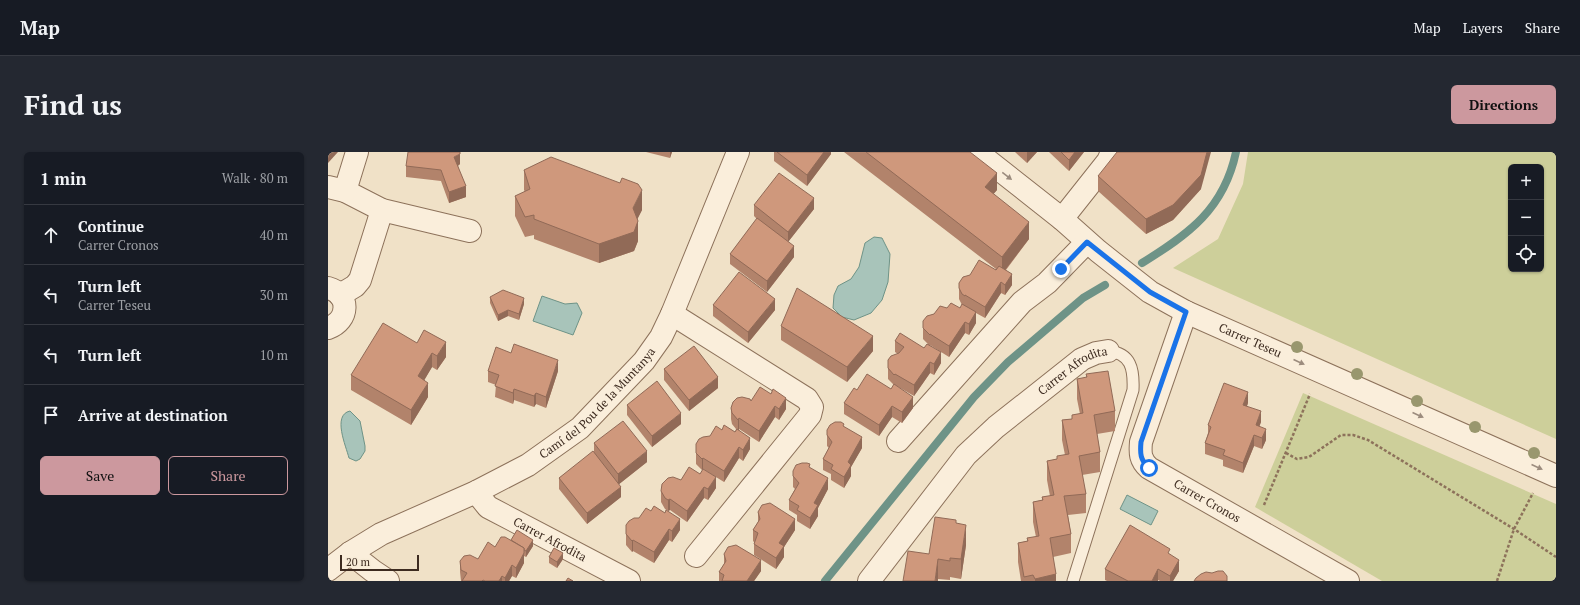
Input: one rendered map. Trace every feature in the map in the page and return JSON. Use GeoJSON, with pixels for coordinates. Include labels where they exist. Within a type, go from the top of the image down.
{"type":"FeatureCollection","features":[{"type":"Feature","properties":{"kind":"street"},"geometry":{"type":"LineString","coordinates":[[357,152],[337,189],[382,210],[470,231]]}},
{"type":"Feature","properties":{"kind":"street","name":"Camí del Pou de la Muntanya"},"geometry":{"type":"LineString","coordinates":[[328,568],[381,534],[476,492],[528,465],[580,428],[644,361],[661,336],[672,314],[738,152]]}},
{"type":"Feature","properties":{"kind":"street","name":"Carrer Teseu"},"geometry":{"type":"LineString","coordinates":[[977,152],[1062,219],[1092,247],[1150,292],[1186,312],[1550,473]]}},
{"type":"Feature","properties":{"kind":"street"},"geometry":{"type":"LineString","coordinates":[[1062,219],[1108,161],[1112,152]]}},
{"type":"Feature","properties":{"kind":"street"},"geometry":{"type":"LineString","coordinates":[[328,328],[339,322],[343,317],[344,305],[334,292],[355,286],[360,280],[382,210]]}},
{"type":"Feature","properties":{"kind":"street"},"geometry":{"type":"LineString","coordinates":[[898,441],[1022,302],[1092,247]]}},
{"type":"Feature","properties":{"kind":"street","name":"Carrer Cronos"},"geometry":{"type":"LineString","coordinates":[[1186,312],[1141,442],[1141,460],[1149,468],[1348,581]]}},
{"type":"Feature","properties":{"kind":"street"},"geometry":{"type":"LineString","coordinates":[[672,314],[807,399],[812,407],[810,415],[696,556]]}},
{"type":"Feature","properties":{"kind":"street","name":"Carrer Afrodita"},"geometry":{"type":"LineString","coordinates":[[869,581],[966,455],[996,427],[1082,359],[1096,353],[1108,351]]}},
{"type":"Feature","properties":{"kind":"street","name":"Carrer Afrodita"},"geometry":{"type":"LineString","coordinates":[[476,492],[488,507],[629,581]]}},
{"type":"Feature","properties":{"kind":"street"},"geometry":{"type":"LineString","coordinates":[[350,553],[372,571],[388,581]]}},
{"type":"Feature","properties":{"kind":"lane","name":"Carrer Afrodita"},"geometry":{"type":"LineString","coordinates":[[1073,581],[1134,390],[1134,377],[1131,365],[1126,357],[1117,352],[1108,351]]}},
{"type":"Feature","properties":{"kind":"path"},"geometry":{"type":"LineString","coordinates":[[1254,528],[1320,372]]}},
{"type":"Feature","properties":{"kind":"path"},"geometry":{"type":"LineString","coordinates":[[1286,453],[1297,459],[1310,457],[1341,435],[1353,435],[1368,440],[1514,529],[1556,557]]}},
{"type":"Feature","properties":{"kind":"path"},"geometry":{"type":"LineString","coordinates":[[1497,581],[1514,529],[1550,473]]}},
{"type":"Feature","properties":{"kind":"green space"},"geometry":{"type":"Polygon","coordinates":[[[1248,152],[1556,152],[1556,439],[1173,268],[1218,239],[1243,184],[1248,152]]]}},
{"type":"Feature","properties":{"kind":"green space"},"geometry":{"type":"Polygon","coordinates":[[[1303,393],[1556,504],[1556,581],[1382,581],[1255,507],[1303,393]]]}},
{"type":"Feature","properties":{"kind":"water"},"geometry":{"type":"Polygon","coordinates":[[[874,237],[882,238],[890,254],[888,282],[882,300],[871,313],[854,320],[842,317],[833,308],[834,295],[838,286],[851,279],[859,267],[865,243],[874,237]]]}},
{"type":"Feature","properties":{"kind":"water"},"geometry":{"type":"Polygon","coordinates":[[[542,296],[565,304],[577,303],[582,313],[573,335],[533,321],[542,296]]]}},
{"type":"Feature","properties":{"kind":"water"},"geometry":{"type":"Polygon","coordinates":[[[350,411],[360,421],[365,446],[365,451],[360,459],[356,461],[349,458],[343,439],[341,424],[342,418],[350,411]]]}},
{"type":"Feature","properties":{"kind":"water"},"geometry":{"type":"Polygon","coordinates":[[[1127,495],[1158,511],[1151,525],[1120,509],[1127,495]]]}},
{"type":"Feature","properties":{"kind":"building"},"geometry":{"type":"Polygon","coordinates":[[[408,152],[460,152],[460,154],[454,157],[466,186],[449,192],[441,170],[406,166],[408,152]]]}},
{"type":"Feature","properties":{"kind":"building"},"geometry":{"type":"Polygon","coordinates":[[[777,152],[824,152],[807,175],[777,152]]]}},
{"type":"Feature","properties":{"kind":"building"},"geometry":{"type":"Polygon","coordinates":[[[866,152],[970,152],[997,173],[985,187],[1029,222],[1002,257],[866,152]]]}},
{"type":"Feature","properties":{"kind":"building"},"geometry":{"type":"Polygon","coordinates":[[[1061,152],[1075,152],[1069,160],[1061,152]]]}},
{"type":"Feature","properties":{"kind":"building"},"geometry":{"type":"Polygon","coordinates":[[[1117,152],[1207,152],[1201,175],[1173,205],[1146,219],[1098,176],[1117,152]]]}},
{"type":"Feature","properties":{"kind":"building"},"geometry":{"type":"Polygon","coordinates":[[[551,157],[620,183],[622,178],[638,184],[642,190],[633,208],[638,221],[634,232],[599,244],[534,219],[534,215],[525,217],[515,196],[530,189],[524,170],[551,157]]]}},
{"type":"Feature","properties":{"kind":"building"},"geometry":{"type":"Polygon","coordinates":[[[779,173],[814,198],[788,232],[754,205],[779,173]]]}},
{"type":"Feature","properties":{"kind":"building"},"geometry":{"type":"Polygon","coordinates":[[[757,218],[794,246],[767,281],[730,254],[757,218]]]}},
{"type":"Feature","properties":{"kind":"building"},"geometry":{"type":"Polygon","coordinates":[[[979,260],[996,270],[999,266],[1012,274],[1005,285],[1001,282],[985,307],[962,294],[959,288],[959,283],[963,277],[970,275],[979,260]]]}},
{"type":"Feature","properties":{"kind":"building"},"geometry":{"type":"Polygon","coordinates":[[[739,272],[775,299],[748,332],[713,305],[739,272]]]}},
{"type":"Feature","properties":{"kind":"building"},"geometry":{"type":"Polygon","coordinates":[[[797,288],[873,336],[847,367],[781,326],[797,288]]]}},
{"type":"Feature","properties":{"kind":"building"},"geometry":{"type":"Polygon","coordinates":[[[503,290],[524,298],[519,314],[508,310],[498,315],[490,297],[503,290]]]}},
{"type":"Feature","properties":{"kind":"building"},"geometry":{"type":"Polygon","coordinates":[[[951,303],[960,308],[962,304],[976,312],[969,324],[965,322],[949,346],[930,335],[923,328],[923,321],[927,316],[934,314],[940,306],[947,308],[951,303]]]}},
{"type":"Feature","properties":{"kind":"building"},"geometry":{"type":"Polygon","coordinates":[[[383,323],[417,343],[424,330],[446,342],[437,356],[432,353],[418,376],[428,383],[411,410],[351,375],[383,323]]]}},
{"type":"Feature","properties":{"kind":"building"},"geometry":{"type":"Polygon","coordinates":[[[900,333],[924,348],[927,344],[941,352],[934,364],[930,362],[914,385],[895,374],[894,375],[888,368],[888,360],[891,356],[899,353],[904,347],[895,341],[900,333]]]}},
{"type":"Feature","properties":{"kind":"building"},"geometry":{"type":"Polygon","coordinates":[[[514,344],[558,360],[546,397],[536,393],[534,396],[514,389],[513,393],[495,386],[499,375],[488,371],[496,347],[511,353],[514,344]]]}},
{"type":"Feature","properties":{"kind":"building"},"geometry":{"type":"Polygon","coordinates":[[[694,346],[718,377],[689,400],[664,369],[694,346]]]}},
{"type":"Feature","properties":{"kind":"building"},"geometry":{"type":"Polygon","coordinates":[[[1108,371],[1115,411],[1094,415],[1100,452],[1079,456],[1086,494],[1064,496],[1071,534],[1050,538],[1056,574],[1035,579],[1033,575],[1024,577],[1018,543],[1028,541],[1027,538],[1039,536],[1033,502],[1043,500],[1042,497],[1054,495],[1047,461],[1057,459],[1057,456],[1069,454],[1062,420],[1072,419],[1072,415],[1083,413],[1077,379],[1087,377],[1086,374],[1108,371]]]}},
{"type":"Feature","properties":{"kind":"building"},"geometry":{"type":"Polygon","coordinates":[[[867,374],[891,389],[894,384],[913,397],[902,412],[892,406],[879,425],[844,403],[854,388],[857,390],[867,374]]]}},
{"type":"Feature","properties":{"kind":"building"},"geometry":{"type":"Polygon","coordinates":[[[657,381],[681,413],[652,436],[627,405],[657,381]]]}},
{"type":"Feature","properties":{"kind":"building"},"geometry":{"type":"Polygon","coordinates":[[[1224,383],[1248,392],[1243,405],[1261,411],[1256,425],[1266,429],[1262,438],[1254,435],[1243,463],[1223,455],[1225,450],[1205,443],[1211,427],[1208,425],[1224,383]]]}},
{"type":"Feature","properties":{"kind":"building"},"geometry":{"type":"Polygon","coordinates":[[[760,387],[771,394],[773,389],[786,398],[779,409],[775,406],[759,431],[739,418],[738,420],[732,413],[731,408],[733,402],[737,398],[742,397],[750,399],[751,401],[760,387]]]}},
{"type":"Feature","properties":{"kind":"building"},"geometry":{"type":"Polygon","coordinates":[[[623,421],[647,451],[618,474],[594,443],[623,421]]]}},
{"type":"Feature","properties":{"kind":"building"},"geometry":{"type":"Polygon","coordinates":[[[835,422],[841,422],[844,424],[843,426],[862,437],[848,462],[851,465],[844,477],[831,469],[833,465],[823,459],[832,442],[827,435],[827,430],[830,425],[835,422]]]}},
{"type":"Feature","properties":{"kind":"building"},"geometry":{"type":"Polygon","coordinates":[[[724,425],[735,432],[737,429],[750,438],[743,450],[739,447],[724,471],[703,458],[702,459],[696,453],[696,444],[699,439],[710,436],[716,426],[722,430],[724,425]]]}},
{"type":"Feature","properties":{"kind":"building"},"geometry":{"type":"Polygon","coordinates":[[[593,451],[621,487],[587,513],[559,478],[593,451]]]}},
{"type":"Feature","properties":{"kind":"building"},"geometry":{"type":"Polygon","coordinates":[[[802,463],[810,464],[809,467],[828,478],[814,503],[818,505],[810,518],[797,510],[799,506],[789,500],[799,483],[793,476],[793,471],[796,465],[802,463]]]}},
{"type":"Feature","properties":{"kind":"building"},"geometry":{"type":"Polygon","coordinates":[[[689,467],[700,474],[703,469],[716,477],[708,489],[704,487],[687,511],[670,499],[668,500],[665,498],[661,491],[662,484],[668,478],[673,477],[681,480],[689,467]]]}},
{"type":"Feature","properties":{"kind":"building"},"geometry":{"type":"Polygon","coordinates":[[[770,503],[795,519],[779,543],[784,546],[776,558],[754,544],[758,533],[753,530],[760,519],[758,512],[762,505],[770,503]]]}},
{"type":"Feature","properties":{"kind":"building"},"geometry":{"type":"Polygon","coordinates":[[[654,506],[665,513],[666,510],[680,519],[672,531],[669,529],[654,552],[633,540],[632,541],[626,534],[626,525],[634,518],[639,518],[646,508],[651,511],[654,506]]]}},
{"type":"Feature","properties":{"kind":"building"},"geometry":{"type":"Polygon","coordinates":[[[935,517],[956,520],[956,523],[966,525],[961,559],[950,558],[950,561],[938,559],[935,581],[903,581],[908,551],[929,554],[935,517]]]}},
{"type":"Feature","properties":{"kind":"building"},"geometry":{"type":"Polygon","coordinates":[[[1130,525],[1170,549],[1168,553],[1179,560],[1170,576],[1158,569],[1152,581],[1128,581],[1105,569],[1130,525]]]}},
{"type":"Feature","properties":{"kind":"building"},"geometry":{"type":"Polygon","coordinates":[[[517,530],[533,540],[526,551],[524,548],[511,540],[517,530]]]}},
{"type":"Feature","properties":{"kind":"building"},"geometry":{"type":"Polygon","coordinates":[[[501,537],[505,537],[524,548],[524,553],[516,568],[512,565],[505,578],[502,576],[499,581],[462,581],[467,573],[461,570],[460,561],[464,556],[470,555],[478,559],[488,542],[495,547],[501,537]]]}},
{"type":"Feature","properties":{"kind":"building"},"geometry":{"type":"Polygon","coordinates":[[[736,545],[761,560],[747,581],[722,581],[724,575],[719,572],[726,561],[724,554],[728,547],[736,545]]]}},
{"type":"Feature","properties":{"kind":"building"},"geometry":{"type":"Polygon","coordinates":[[[554,548],[563,553],[557,562],[549,557],[554,548]]]}},
{"type":"Feature","properties":{"kind":"building"},"geometry":{"type":"Polygon","coordinates":[[[1223,571],[1227,576],[1227,581],[1194,581],[1201,574],[1223,571]]]}},
{"type":"Feature","properties":{"kind":"building"},"geometry":{"type":"Polygon","coordinates":[[[568,578],[573,581],[566,581],[568,578]]]}},
{"type":"Feature","properties":{"kind":"waterway"},"geometry":{"type":"LineString","coordinates":[[1142,263],[1175,241],[1202,218],[1213,205],[1223,189],[1236,152]]}},
{"type":"Feature","properties":{"kind":"waterway"},"geometry":{"type":"LineString","coordinates":[[825,581],[974,397],[1008,362],[1083,298],[1105,285]]}},
{"type":"Feature","properties":{"kind":"route"},"geometry":{"type":"LineString","coordinates":[[1061,269],[1087,242],[1150,292],[1186,312],[1141,442],[1141,460],[1149,468]]}}]}
